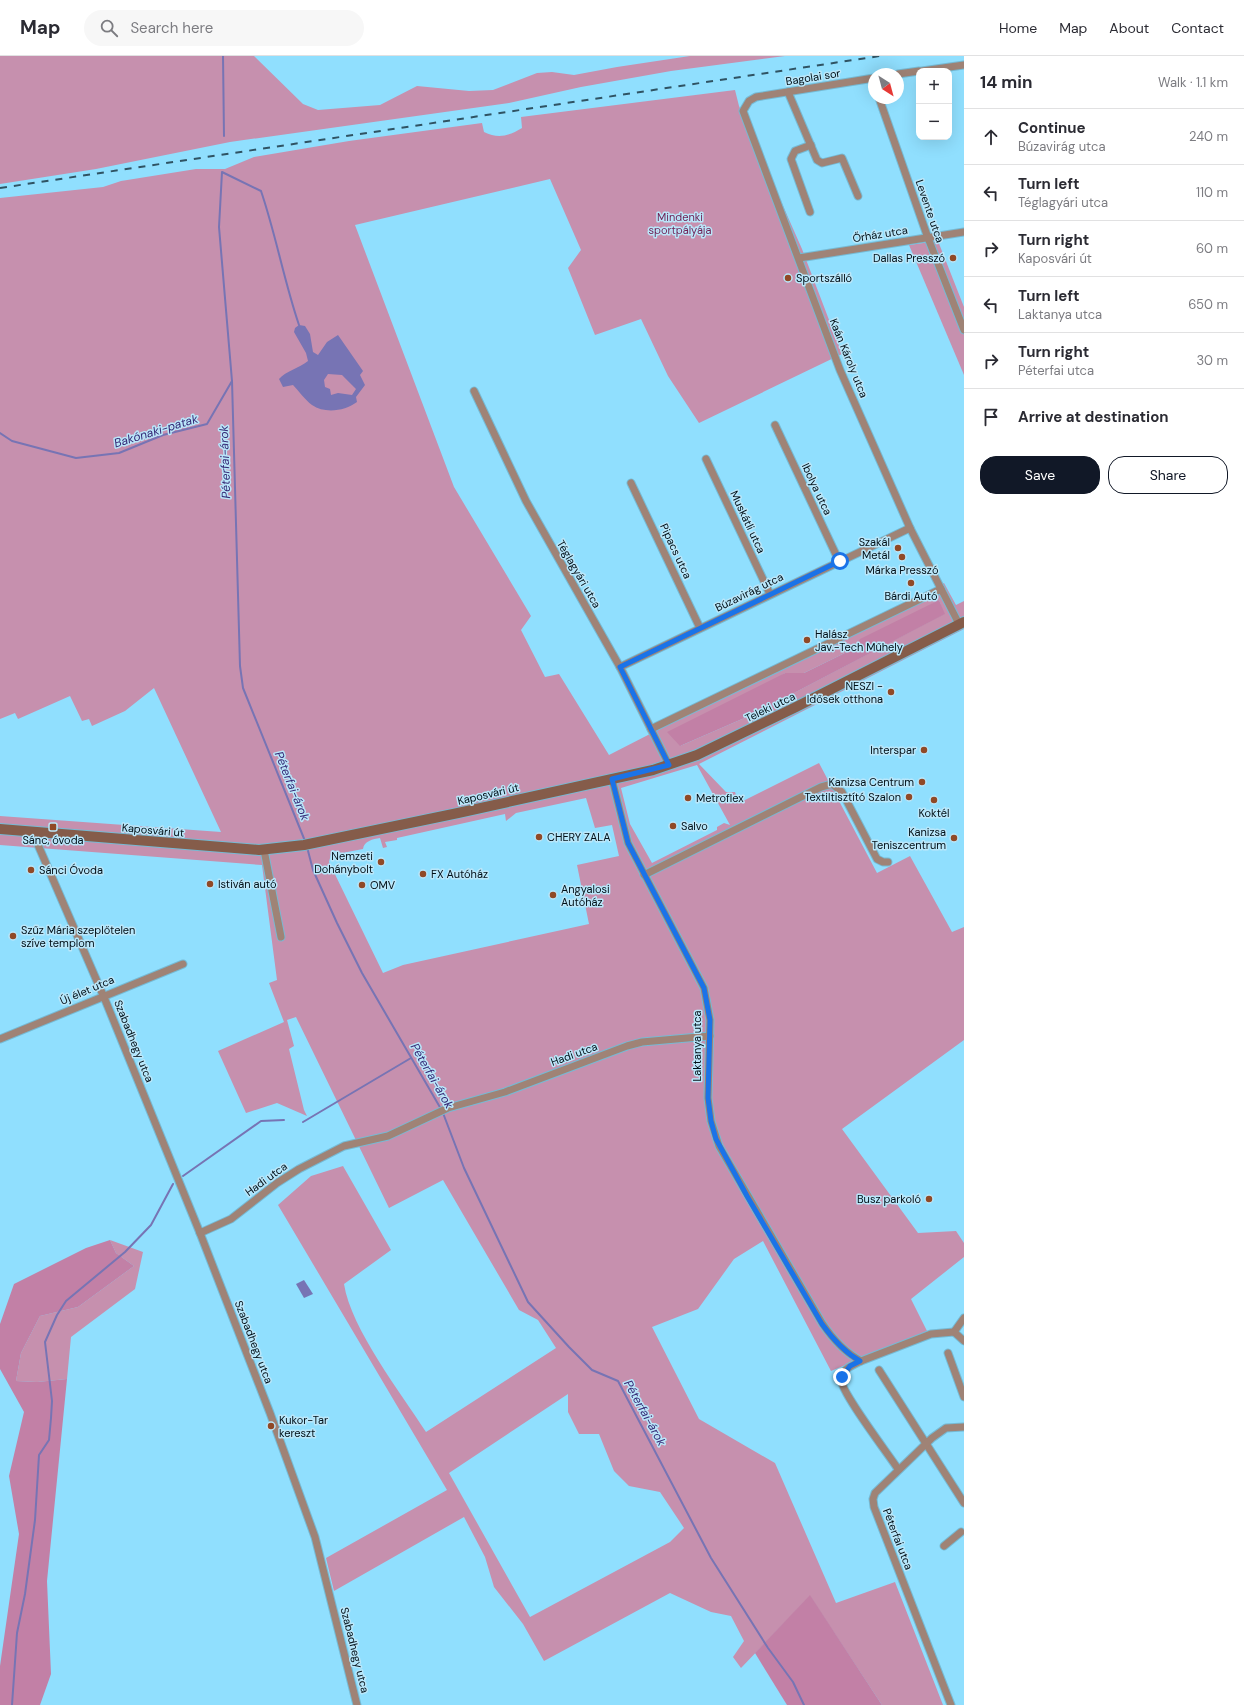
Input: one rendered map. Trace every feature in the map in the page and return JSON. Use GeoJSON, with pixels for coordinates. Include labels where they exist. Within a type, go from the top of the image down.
{"type":"FeatureCollection","features":[{"type":"Feature","properties":{"kind":"main road","name":"Teleki utca"},"geometry":{"type":"LineString","coordinates":[[669,765],[729,740],[961,623]]}},
{"type":"Feature","properties":{"kind":"main road","name":"Kaposvári út"},"geometry":{"type":"LineString","coordinates":[[0,829],[217,848],[264,850],[308,844],[612,779],[669,765]]}},
{"type":"Feature","properties":{"kind":"street"},"geometry":{"type":"LineString","coordinates":[[942,68],[964,65]]}},
{"type":"Feature","properties":{"kind":"street"},"geometry":{"type":"LineString","coordinates":[[904,73],[916,72]]}},
{"type":"Feature","properties":{"kind":"street","name":"Bagolai sor"},"geometry":{"type":"LineString","coordinates":[[756,98],[868,80]]}},
{"type":"Feature","properties":{"kind":"street"},"geometry":{"type":"LineString","coordinates":[[788,92],[819,162],[840,158],[844,160],[858,196]]}},
{"type":"Feature","properties":{"kind":"street","name":"Kaán Károly utca"},"geometry":{"type":"LineString","coordinates":[[756,98],[747,103],[744,108],[744,114],[800,258],[840,370],[910,528],[941,589],[961,623]]}},
{"type":"Feature","properties":{"kind":"street","name":"Levente utca"},"geometry":{"type":"LineString","coordinates":[[882,104],[928,238],[964,330]]}},
{"type":"Feature","properties":{"kind":"street"},"geometry":{"type":"LineString","coordinates":[[810,212],[791,159],[795,151],[811,145]]}},
{"type":"Feature","properties":{"kind":"street","name":"Őrház utca"},"geometry":{"type":"LineString","coordinates":[[800,258],[964,232]]}},
{"type":"Feature","properties":{"kind":"street","name":"Téglagyári utca"},"geometry":{"type":"LineString","coordinates":[[474,391],[529,508],[620,667],[669,765]]}},
{"type":"Feature","properties":{"kind":"street","name":"Ibolya utca"},"geometry":{"type":"LineString","coordinates":[[775,425],[840,561]]}},
{"type":"Feature","properties":{"kind":"street","name":"Muskátli utca"},"geometry":{"type":"LineString","coordinates":[[706,459],[770,594]]}},
{"type":"Feature","properties":{"kind":"street","name":"Pipacs utca"},"geometry":{"type":"LineString","coordinates":[[632,483],[700,628]]}},
{"type":"Feature","properties":{"kind":"street","name":"Búzavirág utca"},"geometry":{"type":"LineString","coordinates":[[620,667],[910,528]]}},
{"type":"Feature","properties":{"kind":"street"},"geometry":{"type":"LineString","coordinates":[[651,729],[941,589]]}},
{"type":"Feature","properties":{"kind":"street","name":"Laktanya utca"},"geometry":{"type":"LineString","coordinates":[[612,779],[625,835],[644,875],[704,988],[709,1012],[710,1036],[708,1098],[711,1121],[719,1146],[822,1324],[830,1336],[860,1361]]}},
{"type":"Feature","properties":{"kind":"street"},"geometry":{"type":"LineString","coordinates":[[644,875],[821,787],[832,784],[842,792],[877,859],[883,862],[888,862]]}},
{"type":"Feature","properties":{"kind":"street","name":"Szabadhegy utca"},"geometry":{"type":"LineString","coordinates":[[32,831],[103,995],[200,1233],[255,1373],[315,1537],[357,1705]]}},
{"type":"Feature","properties":{"kind":"street"},"geometry":{"type":"LineString","coordinates":[[264,850],[281,937]]}},
{"type":"Feature","properties":{"kind":"street","name":"Új élet utca"},"geometry":{"type":"LineString","coordinates":[[0,1039],[103,995],[183,964]]}},
{"type":"Feature","properties":{"kind":"street","name":"Hadi utca"},"geometry":{"type":"LineString","coordinates":[[200,1233],[231,1219],[277,1182],[329,1153],[354,1143],[388,1136],[436,1112],[504,1092],[633,1044],[710,1036]]}},
{"type":"Feature","properties":{"kind":"street"},"geometry":{"type":"LineString","coordinates":[[954,1332],[964,1318]]}},
{"type":"Feature","properties":{"kind":"street"},"geometry":{"type":"LineString","coordinates":[[964,1341],[954,1332],[931,1334],[860,1361],[847,1368],[842,1377],[842,1383],[850,1399],[898,1469],[946,1428],[964,1427]]}},
{"type":"Feature","properties":{"kind":"street"},"geometry":{"type":"LineString","coordinates":[[948,1353],[964,1397]]}},
{"type":"Feature","properties":{"kind":"street"},"geometry":{"type":"LineString","coordinates":[[878,1370],[964,1503]]}},
{"type":"Feature","properties":{"kind":"street","name":"Péterfai utca"},"geometry":{"type":"LineString","coordinates":[[898,1469],[875,1492],[872,1499],[951,1705]]}},
{"type":"Feature","properties":{"kind":"street"},"geometry":{"type":"LineString","coordinates":[[944,1546],[963,1533]]}},
{"type":"Feature","properties":{"kind":"green space"},"geometry":{"type":"Polygon","coordinates":[[[0,56],[254,56],[303,104],[318,110],[380,105],[417,86],[469,91],[493,90],[537,73],[552,72],[574,75],[690,56],[785,56],[671,71],[581,87],[509,103],[230,142],[96,169],[0,184],[0,56]]]}},
{"type":"Feature","properties":{"kind":"green space","name":"Mindenki sportpályája"},"geometry":{"type":"Polygon","coordinates":[[[735,90],[739,106],[802,249],[842,354],[699,423],[668,376],[641,319],[595,335],[568,268],[581,250],[550,179],[355,225],[454,487],[531,616],[521,630],[545,677],[559,674],[609,755],[944,583],[956,605],[964,601],[964,629],[699,764],[726,792],[735,792],[739,803],[819,763],[877,873],[910,856],[952,932],[964,927],[964,1040],[842,1129],[918,1233],[956,1231],[964,1243],[964,1257],[911,1299],[927,1331],[831,1371],[763,1241],[734,1259],[698,1309],[652,1327],[699,1419],[775,1463],[836,1603],[895,1582],[943,1705],[882,1705],[810,1596],[741,1668],[733,1657],[744,1641],[731,1616],[711,1612],[670,1593],[544,1661],[523,1624],[494,1587],[485,1557],[464,1517],[334,1591],[326,1558],[447,1490],[278,1205],[311,1176],[343,1166],[391,1250],[344,1284],[349,1302],[356,1321],[366,1340],[426,1432],[556,1348],[538,1320],[519,1310],[443,1180],[389,1208],[296,1017],[287,1020],[294,1046],[289,1049],[304,1110],[307,1116],[277,1103],[246,1113],[218,1051],[284,1022],[269,983],[277,980],[262,865],[0,845],[0,816],[221,832],[154,688],[125,711],[92,726],[89,719],[82,721],[70,696],[18,719],[15,713],[0,719],[0,198],[103,187],[121,181],[196,169],[225,169],[254,157],[349,141],[482,123],[484,132],[503,136],[522,128],[521,117],[735,90]],[[939,600],[853,649],[804,673],[785,673],[680,746],[756,713],[944,614],[939,600]],[[697,765],[621,788],[630,824],[652,863],[717,830],[717,827],[724,823],[730,825],[697,765]],[[586,798],[516,813],[506,821],[505,814],[397,838],[397,840],[385,842],[387,847],[383,848],[380,838],[367,842],[363,849],[342,853],[332,850],[329,862],[383,973],[403,965],[589,924],[577,865],[619,856],[612,825],[595,828],[586,798]],[[568,1394],[449,1473],[530,1617],[670,1542],[684,1528],[660,1492],[629,1486],[614,1471],[599,1434],[579,1434],[568,1412],[568,1394]]]}},
{"type":"Feature","properties":{"kind":"green space"},"geometry":{"type":"Polygon","coordinates":[[[938,241],[964,307],[964,375],[909,245],[938,241]]]}},
{"type":"Feature","properties":{"kind":"green space"},"geometry":{"type":"Polygon","coordinates":[[[110,1240],[143,1252],[135,1289],[71,1337],[67,1379],[37,1382],[16,1381],[21,1353],[40,1316],[78,1307],[134,1266],[116,1253],[110,1240]]]}},
{"type":"Feature","properties":{"kind":"shaded area"},"geometry":{"type":"Polygon","coordinates":[[[299,325],[305,326],[310,334],[313,352],[318,355],[327,342],[338,335],[363,371],[360,375],[365,385],[356,397],[357,402],[347,408],[323,410],[309,403],[293,385],[283,387],[279,379],[308,361],[306,353],[294,332],[295,328],[299,325]],[[328,374],[324,380],[325,387],[330,389],[331,395],[338,393],[352,395],[356,389],[342,375],[328,374]]]}},
{"type":"Feature","properties":{"kind":"shaded area"},"geometry":{"type":"Polygon","coordinates":[[[939,600],[945,614],[756,713],[680,746],[667,732],[785,673],[804,673],[853,649],[860,639],[939,600]]]}},
{"type":"Feature","properties":{"kind":"shaded area"},"geometry":{"type":"Polygon","coordinates":[[[110,1240],[116,1253],[134,1266],[78,1307],[40,1316],[21,1353],[16,1381],[37,1382],[67,1379],[47,1581],[51,1674],[40,1705],[0,1705],[0,1666],[19,1534],[9,1476],[24,1412],[0,1369],[0,1324],[14,1284],[86,1248],[110,1240]]]}},
{"type":"Feature","properties":{"kind":"shaded area"},"geometry":{"type":"Polygon","coordinates":[[[304,1280],[313,1294],[304,1298],[296,1284],[304,1280]]]}},
{"type":"Feature","properties":{"kind":"shaded area"},"geometry":{"type":"Polygon","coordinates":[[[810,1595],[882,1705],[787,1705],[755,1653],[810,1595]]]}},
{"type":"Feature","properties":{"kind":"waterway","name":"Bakónaki-patak"},"geometry":{"type":"LineString","coordinates":[[223,56],[224,136]]}},
{"type":"Feature","properties":{"kind":"waterway","name":"Bakónaki-patak"},"geometry":{"type":"LineString","coordinates":[[0,433],[12,441],[76,458],[119,453],[163,435],[207,424],[232,381],[219,227],[222,172],[261,191],[299,325]]}},
{"type":"Feature","properties":{"kind":"waterway","name":"Péterfai-árok"},"geometry":{"type":"LineString","coordinates":[[232,381],[240,666],[243,688],[305,841]]}},
{"type":"Feature","properties":{"kind":"waterway","name":"Péterfai-árok"},"geometry":{"type":"LineString","coordinates":[[307,847],[313,870],[362,973],[441,1109]]}},
{"type":"Feature","properties":{"kind":"waterway"},"geometry":{"type":"LineString","coordinates":[[303,1122],[411,1058]]}},
{"type":"Feature","properties":{"kind":"waterway","name":"Péterfai-árok"},"geometry":{"type":"LineString","coordinates":[[443,1113],[464,1168],[528,1302],[592,1370],[618,1381],[711,1558],[768,1648],[793,1682],[804,1705]]}},
{"type":"Feature","properties":{"kind":"waterway"},"geometry":{"type":"LineString","coordinates":[[183,1176],[261,1121],[284,1120]]}},
{"type":"Feature","properties":{"kind":"waterway"},"geometry":{"type":"LineString","coordinates":[[12,1705],[17,1633],[25,1594],[35,1520],[39,1455],[49,1440],[52,1401],[45,1342],[57,1315],[66,1301],[125,1252],[151,1225],[173,1184]]}},
{"type":"Feature","properties":{"kind":"railway"},"geometry":{"type":"LineString","coordinates":[[0,188],[880,56]]}},
{"type":"Feature","properties":{"kind":"place","name":"Dallas Presszó"},"geometry":{"type":"Point","coordinates":[953,258]}},
{"type":"Feature","properties":{"kind":"place","name":"Sportszálló"},"geometry":{"type":"Point","coordinates":[788,278]}},
{"type":"Feature","properties":{"kind":"place","name":"Szakál Metál"},"geometry":{"type":"Point","coordinates":[898,548]}},
{"type":"Feature","properties":{"kind":"place","name":"Márka Presszó"},"geometry":{"type":"Point","coordinates":[902,557]}},
{"type":"Feature","properties":{"kind":"place","name":"Bárdi Autó"},"geometry":{"type":"Point","coordinates":[911,583]}},
{"type":"Feature","properties":{"kind":"place","name":"Halász Jav.-Tech Műhely"},"geometry":{"type":"Point","coordinates":[807,640]}},
{"type":"Feature","properties":{"kind":"place","name":"NESZI - Idősek otthona"},"geometry":{"type":"Point","coordinates":[891,692]}},
{"type":"Feature","properties":{"kind":"place","name":"Interspar"},"geometry":{"type":"Point","coordinates":[924,750]}},
{"type":"Feature","properties":{"kind":"place","name":"Kanizsa Centrum"},"geometry":{"type":"Point","coordinates":[922,782]}},
{"type":"Feature","properties":{"kind":"place","name":"Textiltisztító Szalon"},"geometry":{"type":"Point","coordinates":[909,797]}},
{"type":"Feature","properties":{"kind":"place","name":"Metroflex"},"geometry":{"type":"Point","coordinates":[688,798]}},
{"type":"Feature","properties":{"kind":"place","name":"Koktél"},"geometry":{"type":"Point","coordinates":[934,800]}},
{"type":"Feature","properties":{"kind":"place","name":"Salvo"},"geometry":{"type":"Point","coordinates":[673,826]}},
{"type":"Feature","properties":{"kind":"place","name":"Sánc, óvoda"},"geometry":{"type":"Point","coordinates":[53,827]}},
{"type":"Feature","properties":{"kind":"place","name":"CHERY ZALA"},"geometry":{"type":"Point","coordinates":[539,837]}},
{"type":"Feature","properties":{"kind":"place","name":"Kanizsa Teniszcentrum"},"geometry":{"type":"Point","coordinates":[954,838]}},
{"type":"Feature","properties":{"kind":"place","name":"Nemzeti Dohánybolt"},"geometry":{"type":"Point","coordinates":[381,862]}},
{"type":"Feature","properties":{"kind":"place","name":"Sánci Óvoda"},"geometry":{"type":"Point","coordinates":[31,870]}},
{"type":"Feature","properties":{"kind":"place","name":"FX Autóház"},"geometry":{"type":"Point","coordinates":[423,874]}},
{"type":"Feature","properties":{"kind":"place","name":"Istiván autó"},"geometry":{"type":"Point","coordinates":[210,884]}},
{"type":"Feature","properties":{"kind":"place","name":"OMV"},"geometry":{"type":"Point","coordinates":[362,885]}},
{"type":"Feature","properties":{"kind":"place","name":"Angyalosi Autóház"},"geometry":{"type":"Point","coordinates":[553,895]}},
{"type":"Feature","properties":{"kind":"place","name":"Szűz Mária szeplőtelen szíve templom"},"geometry":{"type":"Point","coordinates":[13,936]}},
{"type":"Feature","properties":{"kind":"place","name":"Busz parkoló"},"geometry":{"type":"Point","coordinates":[929,1199]}},
{"type":"Feature","properties":{"kind":"place","name":"Kukor-Tar kereszt"},"geometry":{"type":"Point","coordinates":[271,1426]}},
{"type":"Feature","properties":{"kind":"route"},"geometry":{"type":"LineString","coordinates":[[840,561],[620,667],[669,765],[612,779],[628,843],[704,988],[708,1002],[710,1020],[708,1098],[711,1121],[716,1139],[747,1196],[822,1324],[830,1336],[860,1361],[847,1368],[842,1377]]}}]}
